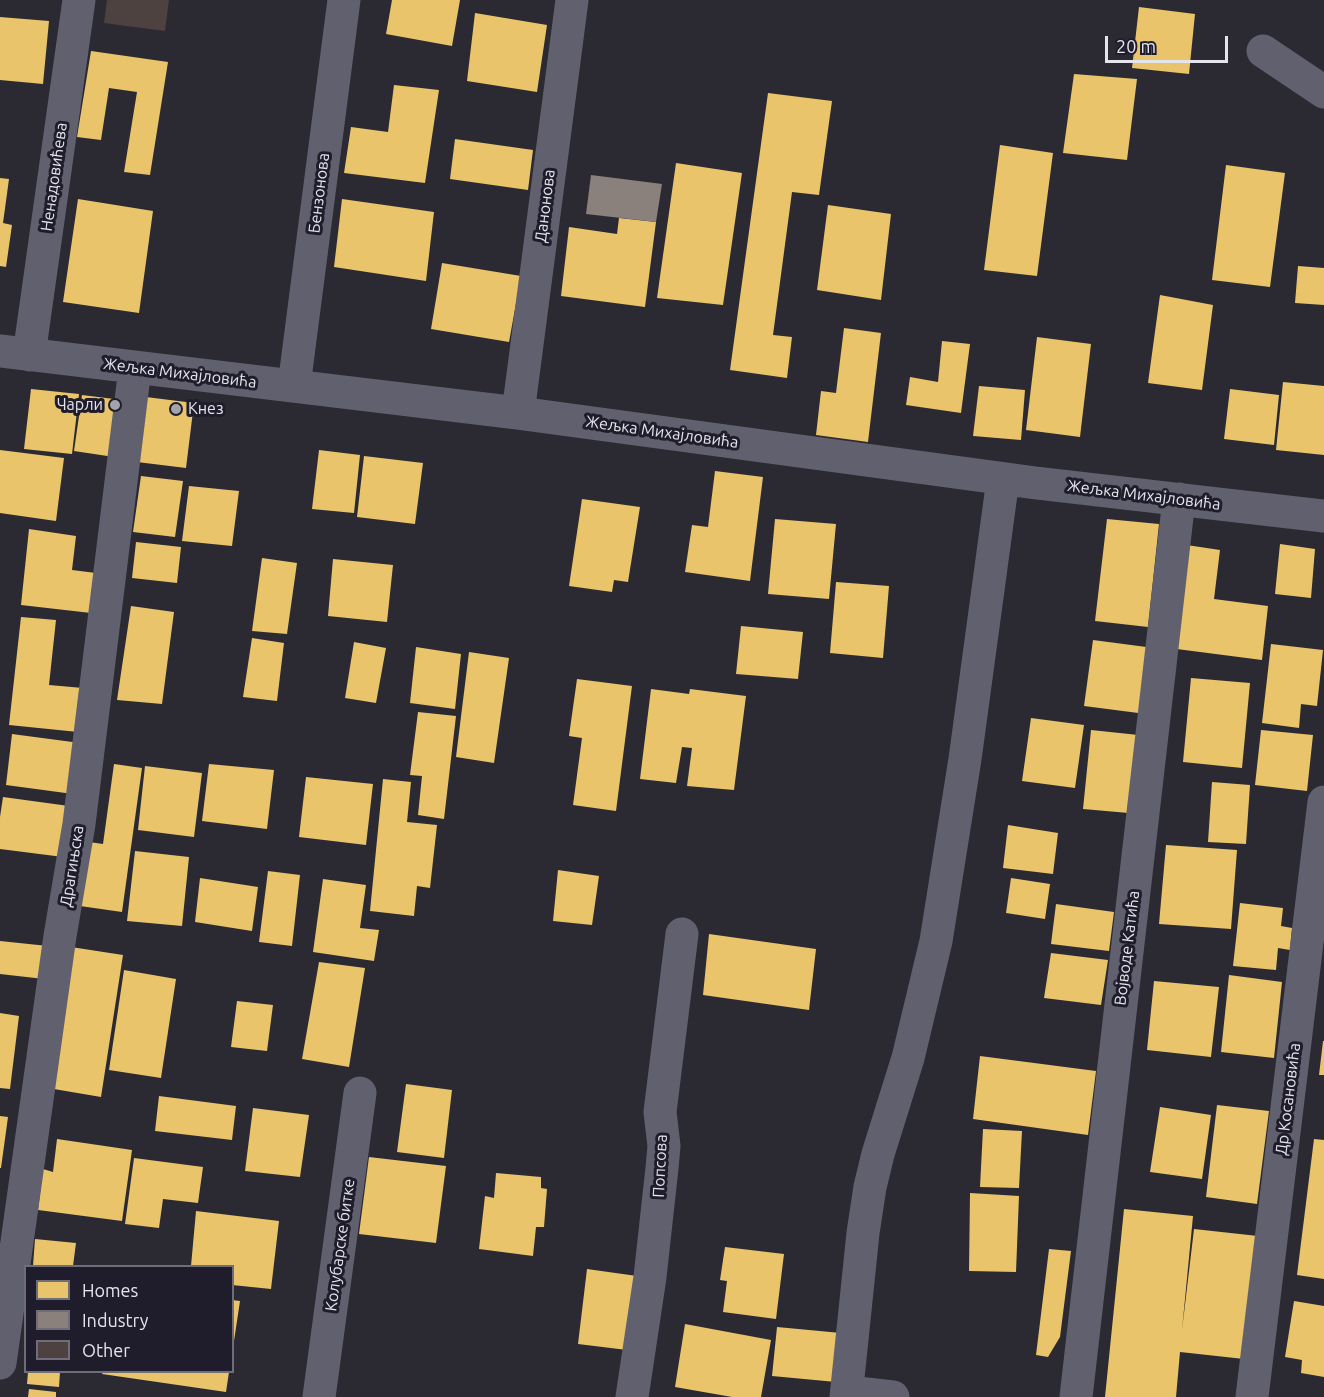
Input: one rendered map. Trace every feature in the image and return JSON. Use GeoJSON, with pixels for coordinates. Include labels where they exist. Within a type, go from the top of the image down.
{"type":"FeatureCollection","features":[{"type":"Feature","properties":{"kind":"street","name":"Ненадовићева"},"geometry":{"type":"LineString","coordinates":[[14,353],[79,0]]}},
{"type":"Feature","properties":{"kind":"street","name":"Бензонова"},"geometry":{"type":"LineString","coordinates":[[294,386],[344,0]]}},
{"type":"Feature","properties":{"kind":"street","name":"Данонова"},"geometry":{"type":"LineString","coordinates":[[518,413],[572,0]]}},
{"type":"Feature","properties":{"kind":"street"},"geometry":{"type":"LineString","coordinates":[[1263,51],[1324,92]]}},
{"type":"Feature","properties":{"kind":"street","name":"Жељка Михајловића"},"geometry":{"type":"LineString","coordinates":[[14,353],[518,413],[1003,479],[1324,516]]}},
{"type":"Feature","properties":{"kind":"street","name":"Драгињска"},"geometry":{"type":"LineString","coordinates":[[0,1363],[60,936],[79,824],[135,368]]}},
{"type":"Feature","properties":{"kind":"street"},"geometry":{"type":"LineString","coordinates":[[893,1397],[847,1394],[863,1233],[878,1154],[908,1058],[936,941],[1003,479]]}},
{"type":"Feature","properties":{"kind":"street","name":"Војводе Катића"},"geometry":{"type":"LineString","coordinates":[[1076,1397],[1179,499]]}},
{"type":"Feature","properties":{"kind":"street","name":"Др Косановића"},"geometry":{"type":"LineString","coordinates":[[1252,1397],[1324,802]]}},
{"type":"Feature","properties":{"kind":"street","name":"Попсова"},"geometry":{"type":"LineString","coordinates":[[632,1397],[650,1277],[664,1146],[660,1113],[682,934]]}},
{"type":"Feature","properties":{"kind":"street","name":"Колубарске битке"},"geometry":{"type":"LineString","coordinates":[[319,1397],[360,1093]]}},
{"type":"Feature","properties":{"kind":"building: Homes"},"geometry":{"type":"Polygon","coordinates":[[[392,0],[460,0],[452,46],[386,34],[392,0]]]}},
{"type":"Feature","properties":{"kind":"building: Homes"},"geometry":{"type":"Polygon","coordinates":[[[1139,7],[1195,14],[1189,74],[1132,68],[1139,7]]]}},
{"type":"Feature","properties":{"kind":"building: Homes"},"geometry":{"type":"Polygon","coordinates":[[[475,13],[547,25],[537,92],[467,81],[475,13]]]}},
{"type":"Feature","properties":{"kind":"building: Homes"},"geometry":{"type":"Polygon","coordinates":[[[0,17],[49,21],[43,84],[0,80],[0,17]]]}},
{"type":"Feature","properties":{"kind":"building: Homes"},"geometry":{"type":"Polygon","coordinates":[[[91,51],[168,62],[150,175],[124,172],[137,92],[109,88],[101,140],[77,137],[91,51]]]}},
{"type":"Feature","properties":{"kind":"building: Homes"},"geometry":{"type":"Polygon","coordinates":[[[1074,74],[1137,79],[1127,160],[1063,153],[1074,74]]]}},
{"type":"Feature","properties":{"kind":"building: Homes"},"geometry":{"type":"Polygon","coordinates":[[[394,85],[439,90],[425,183],[344,173],[351,127],[388,132],[394,85]]]}},
{"type":"Feature","properties":{"kind":"building: Homes"},"geometry":{"type":"Polygon","coordinates":[[[768,93],[832,101],[819,195],[792,192],[773,335],[792,337],[787,378],[730,370],[768,93]]]}},
{"type":"Feature","properties":{"kind":"building: Homes"},"geometry":{"type":"Polygon","coordinates":[[[455,139],[533,150],[528,190],[450,179],[455,139]]]}},
{"type":"Feature","properties":{"kind":"building: Homes"},"geometry":{"type":"Polygon","coordinates":[[[1000,145],[1053,153],[1037,276],[984,270],[1000,145]]]}},
{"type":"Feature","properties":{"kind":"building: Homes"},"geometry":{"type":"Polygon","coordinates":[[[676,163],[742,173],[723,305],[657,298],[676,163]]]}},
{"type":"Feature","properties":{"kind":"building: Homes"},"geometry":{"type":"Polygon","coordinates":[[[1226,165],[1285,173],[1270,287],[1212,280],[1226,165]]]}},
{"type":"Feature","properties":{"kind":"building: Homes"},"geometry":{"type":"Polygon","coordinates":[[[0,178],[9,179],[3,223],[12,225],[6,267],[0,266],[0,178]]]}},
{"type":"Feature","properties":{"kind":"building: Homes"},"geometry":{"type":"Polygon","coordinates":[[[78,199],[153,211],[139,313],[63,302],[78,199]]]}},
{"type":"Feature","properties":{"kind":"building: Homes"},"geometry":{"type":"Polygon","coordinates":[[[342,199],[434,212],[426,281],[334,267],[342,199]]]}},
{"type":"Feature","properties":{"kind":"building: Homes"},"geometry":{"type":"Polygon","coordinates":[[[828,205],[891,214],[881,300],[817,290],[828,205]]]}},
{"type":"Feature","properties":{"kind":"building: Homes"},"geometry":{"type":"Polygon","coordinates":[[[619,218],[656,222],[645,307],[561,296],[569,227],[617,234],[619,218]]]}},
{"type":"Feature","properties":{"kind":"building: Homes"},"geometry":{"type":"Polygon","coordinates":[[[442,263],[521,276],[509,342],[431,329],[442,263]]]}},
{"type":"Feature","properties":{"kind":"building: Homes"},"geometry":{"type":"Polygon","coordinates":[[[1298,266],[1324,268],[1324,305],[1295,303],[1298,266]]]}},
{"type":"Feature","properties":{"kind":"building: Homes"},"geometry":{"type":"Polygon","coordinates":[[[1160,295],[1213,305],[1202,390],[1148,383],[1160,295]]]}},
{"type":"Feature","properties":{"kind":"building: Homes"},"geometry":{"type":"Polygon","coordinates":[[[844,328],[881,333],[868,442],[816,435],[821,391],[836,393],[844,328]]]}},
{"type":"Feature","properties":{"kind":"building: Homes"},"geometry":{"type":"Polygon","coordinates":[[[1037,337],[1091,344],[1080,437],[1026,430],[1037,337]]]}},
{"type":"Feature","properties":{"kind":"building: Homes"},"geometry":{"type":"Polygon","coordinates":[[[942,341],[970,344],[961,413],[906,405],[910,377],[938,382],[942,341]]]}},
{"type":"Feature","properties":{"kind":"building: Homes"},"geometry":{"type":"Polygon","coordinates":[[[1283,382],[1324,386],[1324,455],[1276,450],[1283,382]]]}},
{"type":"Feature","properties":{"kind":"building: Homes"},"geometry":{"type":"Polygon","coordinates":[[[979,386],[1025,390],[1021,440],[973,436],[979,386]]]}},
{"type":"Feature","properties":{"kind":"building: Homes"},"geometry":{"type":"Polygon","coordinates":[[[31,389],[79,394],[72,454],[24,449],[31,389]]]}},
{"type":"Feature","properties":{"kind":"building: Homes"},"geometry":{"type":"Polygon","coordinates":[[[1230,389],[1279,395],[1274,445],[1224,439],[1230,389]]]}},
{"type":"Feature","properties":{"kind":"building: Homes"},"geometry":{"type":"Polygon","coordinates":[[[82,395],[122,400],[114,457],[74,451],[82,395]]]}},
{"type":"Feature","properties":{"kind":"building: Homes"},"geometry":{"type":"Polygon","coordinates":[[[146,397],[194,403],[186,468],[137,462],[146,397]]]}},
{"type":"Feature","properties":{"kind":"building: Homes"},"geometry":{"type":"Polygon","coordinates":[[[0,450],[64,458],[56,521],[0,513],[0,450]]]}},
{"type":"Feature","properties":{"kind":"building: Homes"},"geometry":{"type":"Polygon","coordinates":[[[319,450],[360,455],[354,513],[312,509],[319,450]]]}},
{"type":"Feature","properties":{"kind":"building: Homes"},"geometry":{"type":"Polygon","coordinates":[[[364,456],[423,463],[415,524],[357,517],[364,456]]]}},
{"type":"Feature","properties":{"kind":"building: Homes"},"geometry":{"type":"Polygon","coordinates":[[[715,471],[763,477],[750,581],[685,572],[692,525],[708,527],[715,471]]]}},
{"type":"Feature","properties":{"kind":"building: Homes"},"geometry":{"type":"Polygon","coordinates":[[[141,476],[183,481],[175,537],[133,532],[141,476]]]}},
{"type":"Feature","properties":{"kind":"building: Homes"},"geometry":{"type":"Polygon","coordinates":[[[189,486],[239,491],[232,546],[182,541],[189,486]]]}},
{"type":"Feature","properties":{"kind":"building: Homes"},"geometry":{"type":"Polygon","coordinates":[[[582,499],[640,507],[628,582],[614,580],[612,592],[569,586],[582,499]]]}},
{"type":"Feature","properties":{"kind":"building: Homes"},"geometry":{"type":"Polygon","coordinates":[[[775,519],[836,524],[829,599],[768,594],[775,519]]]}},
{"type":"Feature","properties":{"kind":"building: Homes"},"geometry":{"type":"Polygon","coordinates":[[[1107,519],[1159,524],[1148,627],[1095,621],[1107,519]]]}},
{"type":"Feature","properties":{"kind":"building: Homes"},"geometry":{"type":"Polygon","coordinates":[[[29,529],[76,536],[72,570],[96,573],[91,613],[21,605],[29,529]]]}},
{"type":"Feature","properties":{"kind":"building: Homes"},"geometry":{"type":"Polygon","coordinates":[[[136,542],[181,547],[177,583],[132,578],[136,542]]]}},
{"type":"Feature","properties":{"kind":"building: Homes"},"geometry":{"type":"Polygon","coordinates":[[[1180,544],[1220,550],[1214,599],[1268,606],[1262,660],[1169,648],[1180,544]]]}},
{"type":"Feature","properties":{"kind":"building: Homes"},"geometry":{"type":"Polygon","coordinates":[[[1280,544],[1315,549],[1311,598],[1275,594],[1280,544]]]}},
{"type":"Feature","properties":{"kind":"building: Homes"},"geometry":{"type":"Polygon","coordinates":[[[262,558],[297,563],[287,634],[252,631],[262,558]]]}},
{"type":"Feature","properties":{"kind":"building: Homes"},"geometry":{"type":"Polygon","coordinates":[[[333,559],[393,565],[387,622],[328,616],[333,559]]]}},
{"type":"Feature","properties":{"kind":"building: Homes"},"geometry":{"type":"Polygon","coordinates":[[[836,582],[889,586],[883,658],[830,653],[836,582]]]}},
{"type":"Feature","properties":{"kind":"building: Homes"},"geometry":{"type":"Polygon","coordinates":[[[131,606],[174,612],[162,704],[117,700],[131,606]]]}},
{"type":"Feature","properties":{"kind":"building: Homes"},"geometry":{"type":"Polygon","coordinates":[[[21,617],[56,620],[49,685],[83,688],[78,732],[9,725],[21,617]]]}},
{"type":"Feature","properties":{"kind":"building: Homes"},"geometry":{"type":"Polygon","coordinates":[[[741,626],[803,632],[798,679],[736,674],[741,626]]]}},
{"type":"Feature","properties":{"kind":"building: Homes"},"geometry":{"type":"Polygon","coordinates":[[[252,638],[284,643],[277,701],[243,697],[252,638]]]}},
{"type":"Feature","properties":{"kind":"building: Homes"},"geometry":{"type":"Polygon","coordinates":[[[1093,640],[1154,648],[1146,714],[1084,706],[1093,640]]]}},
{"type":"Feature","properties":{"kind":"building: Homes"},"geometry":{"type":"Polygon","coordinates":[[[354,642],[386,648],[376,703],[345,698],[354,642]]]}},
{"type":"Feature","properties":{"kind":"building: Homes"},"geometry":{"type":"Polygon","coordinates":[[[1271,644],[1323,650],[1317,706],[1301,704],[1299,728],[1262,723],[1271,644]]]}},
{"type":"Feature","properties":{"kind":"building: Homes"},"geometry":{"type":"Polygon","coordinates":[[[416,647],[461,654],[455,709],[410,703],[416,647]]]}},
{"type":"Feature","properties":{"kind":"building: Homes"},"geometry":{"type":"Polygon","coordinates":[[[469,652],[509,658],[494,763],[456,757],[469,652]]]}},
{"type":"Feature","properties":{"kind":"building: Homes"},"geometry":{"type":"Polygon","coordinates":[[[1191,678],[1250,683],[1242,768],[1183,762],[1191,678]]]}},
{"type":"Feature","properties":{"kind":"building: Homes"},"geometry":{"type":"Polygon","coordinates":[[[577,679],[632,686],[616,811],[573,805],[582,738],[569,736],[577,679]]]}},
{"type":"Feature","properties":{"kind":"building: Homes"},"geometry":{"type":"Polygon","coordinates":[[[651,689],[689,694],[690,689],[746,696],[734,790],[687,786],[692,748],[682,747],[676,783],[640,779],[651,689]]]}},
{"type":"Feature","properties":{"kind":"building: Homes"},"geometry":{"type":"Polygon","coordinates":[[[418,712],[456,716],[444,819],[418,815],[422,776],[410,775],[418,712]]]}},
{"type":"Feature","properties":{"kind":"building: Homes"},"geometry":{"type":"Polygon","coordinates":[[[1031,718],[1084,725],[1075,788],[1022,781],[1031,718]]]}},
{"type":"Feature","properties":{"kind":"building: Homes"},"geometry":{"type":"Polygon","coordinates":[[[1091,730],[1148,736],[1140,814],[1083,809],[1091,730]]]}},
{"type":"Feature","properties":{"kind":"building: Homes"},"geometry":{"type":"Polygon","coordinates":[[[1261,730],[1313,735],[1307,791],[1255,785],[1261,730]]]}},
{"type":"Feature","properties":{"kind":"building: Homes"},"geometry":{"type":"Polygon","coordinates":[[[12,734],[80,743],[73,794],[6,785],[12,734]]]}},
{"type":"Feature","properties":{"kind":"building: Homes"},"geometry":{"type":"Polygon","coordinates":[[[114,764],[142,768],[122,912],[80,906],[89,842],[103,844],[114,764]]]}},
{"type":"Feature","properties":{"kind":"building: Homes"},"geometry":{"type":"Polygon","coordinates":[[[209,764],[274,770],[267,829],[202,821],[209,764]]]}},
{"type":"Feature","properties":{"kind":"building: Homes"},"geometry":{"type":"Polygon","coordinates":[[[145,766],[202,773],[194,837],[138,830],[145,766]]]}},
{"type":"Feature","properties":{"kind":"building: Homes"},"geometry":{"type":"Polygon","coordinates":[[[306,777],[373,784],[366,845],[299,837],[306,777]]]}},
{"type":"Feature","properties":{"kind":"building: Homes"},"geometry":{"type":"Polygon","coordinates":[[[383,779],[411,782],[407,822],[437,825],[430,888],[417,886],[414,916],[370,911],[383,779]]]}},
{"type":"Feature","properties":{"kind":"building: Homes"},"geometry":{"type":"Polygon","coordinates":[[[1212,782],[1250,785],[1246,844],[1208,842],[1212,782]]]}},
{"type":"Feature","properties":{"kind":"building: Homes"},"geometry":{"type":"Polygon","coordinates":[[[3,797],[69,806],[63,857],[0,849],[0,817],[3,797]]]}},
{"type":"Feature","properties":{"kind":"building: Homes"},"geometry":{"type":"Polygon","coordinates":[[[1008,825],[1058,833],[1053,874],[1003,868],[1008,825]]]}},
{"type":"Feature","properties":{"kind":"building: Homes"},"geometry":{"type":"Polygon","coordinates":[[[1166,845],[1237,850],[1231,929],[1159,924],[1166,845]]]}},
{"type":"Feature","properties":{"kind":"building: Homes"},"geometry":{"type":"Polygon","coordinates":[[[135,851],[189,857],[182,926],[127,921],[135,851]]]}},
{"type":"Feature","properties":{"kind":"building: Homes"},"geometry":{"type":"Polygon","coordinates":[[[558,870],[599,876],[592,925],[553,921],[558,870]]]}},
{"type":"Feature","properties":{"kind":"building: Homes"},"geometry":{"type":"Polygon","coordinates":[[[268,871],[300,875],[292,946],[259,942],[268,871]]]}},
{"type":"Feature","properties":{"kind":"building: Homes"},"geometry":{"type":"Polygon","coordinates":[[[200,878],[258,887],[252,931],[195,922],[200,878]]]}},
{"type":"Feature","properties":{"kind":"building: Homes"},"geometry":{"type":"Polygon","coordinates":[[[1011,878],[1050,884],[1045,919],[1006,913],[1011,878]]]}},
{"type":"Feature","properties":{"kind":"building: Homes"},"geometry":{"type":"Polygon","coordinates":[[[323,879],[366,885],[360,928],[379,930],[374,961],[313,952],[323,879]]]}},
{"type":"Feature","properties":{"kind":"building: Homes"},"geometry":{"type":"Polygon","coordinates":[[[1240,903],[1283,908],[1281,926],[1292,928],[1290,950],[1278,948],[1276,970],[1233,966],[1240,903]]]}},
{"type":"Feature","properties":{"kind":"building: Homes"},"geometry":{"type":"Polygon","coordinates":[[[1056,904],[1114,912],[1109,951],[1051,944],[1056,904]]]}},
{"type":"Feature","properties":{"kind":"building: Homes"},"geometry":{"type":"Polygon","coordinates":[[[709,934],[816,949],[809,1010],[703,995],[709,934]]]}},
{"type":"Feature","properties":{"kind":"building: Homes"},"geometry":{"type":"Polygon","coordinates":[[[0,941],[48,946],[44,979],[0,974],[0,941]]]}},
{"type":"Feature","properties":{"kind":"building: Homes"},"geometry":{"type":"Polygon","coordinates":[[[71,947],[123,955],[101,1097],[48,1088],[71,947]]]}},
{"type":"Feature","properties":{"kind":"building: Homes"},"geometry":{"type":"Polygon","coordinates":[[[1051,953],[1108,960],[1101,1005],[1044,998],[1051,953]]]}},
{"type":"Feature","properties":{"kind":"building: Homes"},"geometry":{"type":"Polygon","coordinates":[[[319,962],[365,968],[349,1067],[302,1059],[319,962]]]}},
{"type":"Feature","properties":{"kind":"building: Homes"},"geometry":{"type":"Polygon","coordinates":[[[124,970],[176,979],[161,1078],[109,1070],[124,970]]]}},
{"type":"Feature","properties":{"kind":"building: Homes"},"geometry":{"type":"Polygon","coordinates":[[[1229,975],[1282,982],[1274,1058],[1221,1052],[1229,975]]]}},
{"type":"Feature","properties":{"kind":"building: Homes"},"geometry":{"type":"Polygon","coordinates":[[[1154,981],[1219,987],[1211,1057],[1147,1050],[1154,981]]]}},
{"type":"Feature","properties":{"kind":"building: Homes"},"geometry":{"type":"Polygon","coordinates":[[[237,1001],[273,1005],[267,1051],[231,1047],[237,1001]]]}},
{"type":"Feature","properties":{"kind":"building: Homes"},"geometry":{"type":"Polygon","coordinates":[[[0,1013],[19,1016],[10,1089],[0,1088],[0,1013]]]}},
{"type":"Feature","properties":{"kind":"building: Homes"},"geometry":{"type":"Polygon","coordinates":[[[1323,1041],[1324,1075],[1319,1075],[1323,1041]]]}},
{"type":"Feature","properties":{"kind":"building: Homes"},"geometry":{"type":"Polygon","coordinates":[[[980,1056],[1096,1071],[1088,1135],[973,1119],[980,1056]]]}},
{"type":"Feature","properties":{"kind":"building: Homes"},"geometry":{"type":"Polygon","coordinates":[[[406,1084],[452,1090],[444,1158],[397,1152],[406,1084]]]}},
{"type":"Feature","properties":{"kind":"building: Homes"},"geometry":{"type":"Polygon","coordinates":[[[159,1096],[236,1106],[232,1140],[155,1131],[159,1096]]]}},
{"type":"Feature","properties":{"kind":"building: Homes"},"geometry":{"type":"Polygon","coordinates":[[[1217,1105],[1269,1111],[1257,1204],[1206,1197],[1217,1105]]]}},
{"type":"Feature","properties":{"kind":"building: Homes"},"geometry":{"type":"Polygon","coordinates":[[[1160,1107],[1211,1115],[1202,1179],[1150,1172],[1160,1107]]]}},
{"type":"Feature","properties":{"kind":"building: Homes"},"geometry":{"type":"Polygon","coordinates":[[[253,1108],[309,1115],[300,1177],[245,1171],[253,1108]]]}},
{"type":"Feature","properties":{"kind":"building: Homes"},"geometry":{"type":"Polygon","coordinates":[[[0,1116],[8,1117],[1,1168],[0,1168],[0,1116]]]}},
{"type":"Feature","properties":{"kind":"building: Homes"},"geometry":{"type":"Polygon","coordinates":[[[983,1129],[1022,1131],[1019,1188],[980,1187],[983,1129]]]}},
{"type":"Feature","properties":{"kind":"building: Homes"},"geometry":{"type":"Polygon","coordinates":[[[57,1139],[132,1150],[122,1221],[38,1210],[43,1169],[53,1172],[57,1139]]]}},
{"type":"Feature","properties":{"kind":"building: Homes"},"geometry":{"type":"Polygon","coordinates":[[[1314,1139],[1324,1140],[1324,1279],[1297,1275],[1314,1139]]]}},
{"type":"Feature","properties":{"kind":"building: Homes"},"geometry":{"type":"Polygon","coordinates":[[[369,1157],[446,1166],[436,1243],[359,1234],[369,1157]]]}},
{"type":"Feature","properties":{"kind":"building: Homes"},"geometry":{"type":"Polygon","coordinates":[[[134,1158],[203,1167],[198,1203],[163,1199],[159,1228],[125,1224],[134,1158]]]}},
{"type":"Feature","properties":{"kind":"building: Homes"},"geometry":{"type":"Polygon","coordinates":[[[496,1173],[541,1177],[541,1188],[547,1189],[544,1227],[536,1227],[533,1256],[479,1249],[485,1196],[494,1198],[496,1173]]]}},
{"type":"Feature","properties":{"kind":"building: Homes"},"geometry":{"type":"Polygon","coordinates":[[[970,1193],[1019,1196],[1016,1272],[969,1271],[970,1193]]]}},
{"type":"Feature","properties":{"kind":"building: Homes"},"geometry":{"type":"Polygon","coordinates":[[[1124,1209],[1193,1216],[1182,1330],[1194,1229],[1258,1236],[1244,1359],[1180,1352],[1176,1397],[1105,1397],[1124,1209]]]}},
{"type":"Feature","properties":{"kind":"building: Homes"},"geometry":{"type":"Polygon","coordinates":[[[196,1211],[279,1221],[271,1289],[234,1285],[234,1265],[191,1265],[196,1211]]]}},
{"type":"Feature","properties":{"kind":"building: Homes"},"geometry":{"type":"Polygon","coordinates":[[[35,1239],[76,1243],[73,1265],[33,1265],[35,1239]]]}},
{"type":"Feature","properties":{"kind":"building: Homes"},"geometry":{"type":"Polygon","coordinates":[[[725,1247],[784,1254],[776,1319],[723,1312],[727,1281],[720,1280],[725,1247]]]}},
{"type":"Feature","properties":{"kind":"building: Homes"},"geometry":{"type":"Polygon","coordinates":[[[1049,1249],[1071,1251],[1060,1337],[1048,1357],[1036,1355],[1049,1249]]]}},
{"type":"Feature","properties":{"kind":"building: Homes"},"geometry":{"type":"Polygon","coordinates":[[[587,1269],[637,1276],[627,1350],[578,1344],[587,1269]]]}},
{"type":"Feature","properties":{"kind":"building: Homes"},"geometry":{"type":"Polygon","coordinates":[[[234,1300],[240,1301],[234,1341],[234,1300]]]}},
{"type":"Feature","properties":{"kind":"building: Homes"},"geometry":{"type":"Polygon","coordinates":[[[1294,1301],[1324,1306],[1324,1377],[1301,1373],[1302,1360],[1285,1357],[1294,1301]]]}},
{"type":"Feature","properties":{"kind":"building: Homes"},"geometry":{"type":"Polygon","coordinates":[[[685,1324],[771,1340],[761,1397],[732,1397],[675,1387],[685,1324]]]}},
{"type":"Feature","properties":{"kind":"building: Homes"},"geometry":{"type":"Polygon","coordinates":[[[777,1327],[841,1333],[836,1382],[772,1376],[777,1327]]]}},
{"type":"Feature","properties":{"kind":"building: Homes"},"geometry":{"type":"Polygon","coordinates":[[[28,1373],[60,1373],[59,1387],[27,1384],[28,1373]]]}},
{"type":"Feature","properties":{"kind":"building: Homes"},"geometry":{"type":"Polygon","coordinates":[[[102,1373],[229,1373],[226,1392],[102,1373]]]}},
{"type":"Feature","properties":{"kind":"building: Homes"},"geometry":{"type":"Polygon","coordinates":[[[29,1389],[56,1392],[56,1397],[28,1397],[29,1389]]]}},
{"type":"Feature","properties":{"kind":"building: Industry"},"geometry":{"type":"Polygon","coordinates":[[[591,175],[662,184],[656,222],[586,214],[591,175]]]}},
{"type":"Feature","properties":{"kind":"building: Other"},"geometry":{"type":"Polygon","coordinates":[[[107,0],[169,0],[165,31],[104,23],[107,0]]]}},
{"type":"Feature","properties":{"kind":"place","name":"Чарли"},"geometry":{"type":"Point","coordinates":[115,405]}},
{"type":"Feature","properties":{"kind":"place","name":"Кнез"},"geometry":{"type":"Point","coordinates":[176,409]}}]}
